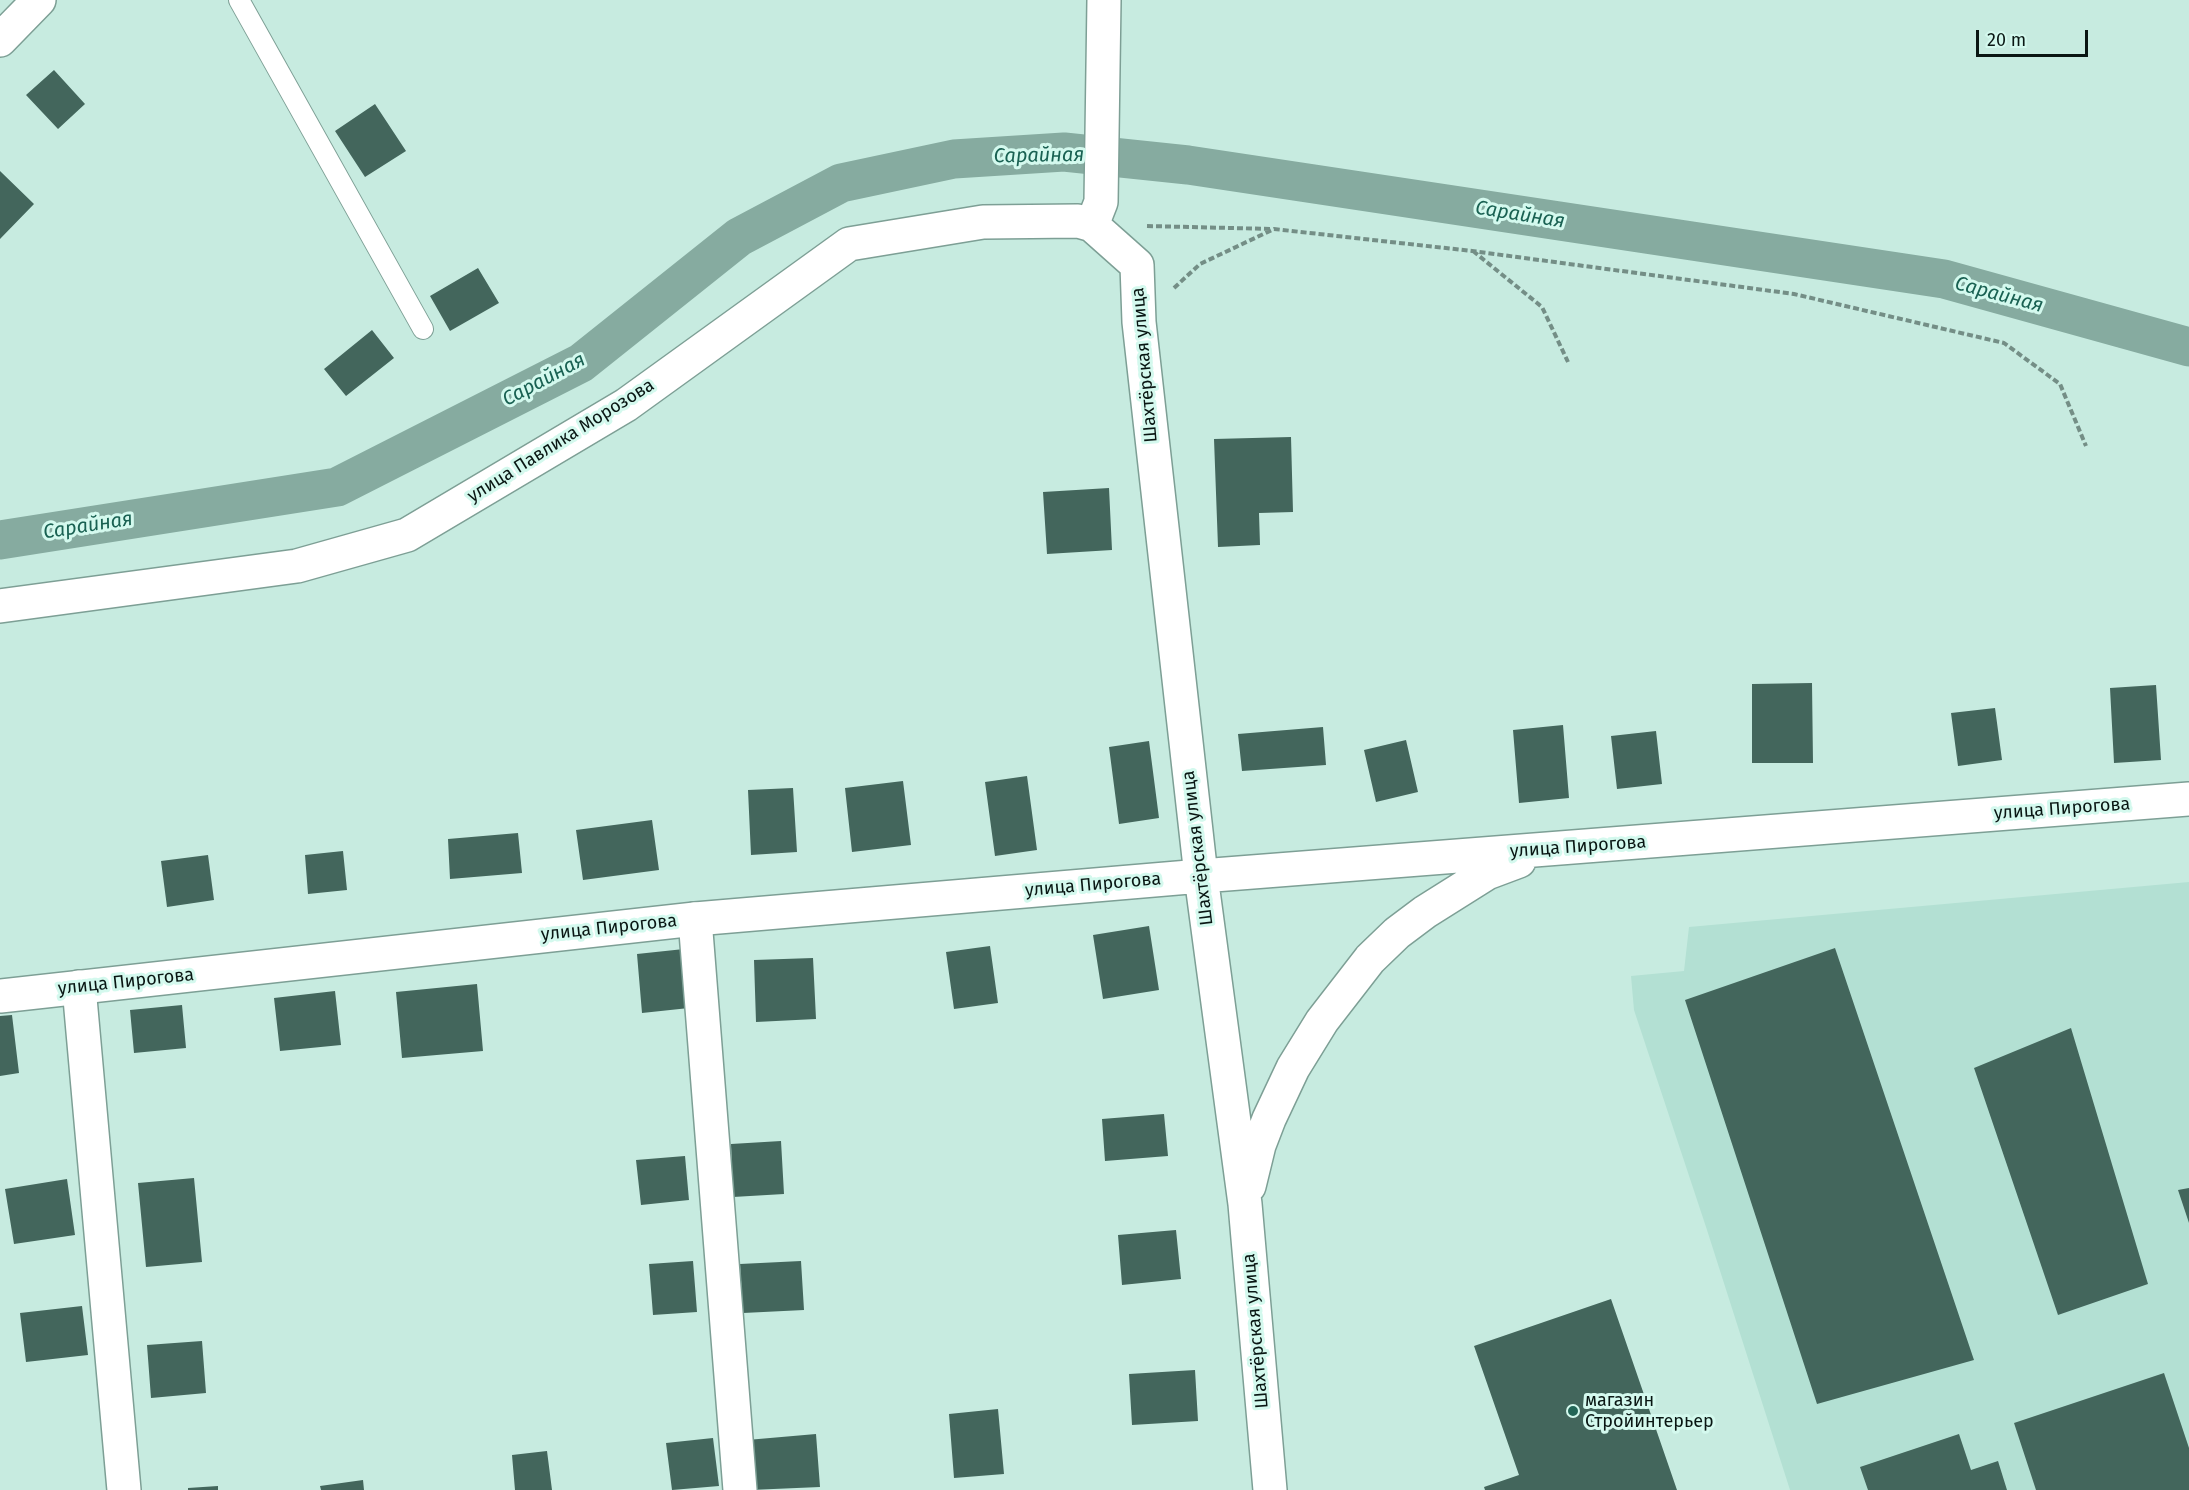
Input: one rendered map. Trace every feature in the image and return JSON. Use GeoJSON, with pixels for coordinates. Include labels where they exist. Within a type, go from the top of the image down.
{"type":"FeatureCollection","features":[{"type":"Feature","properties":{"kind":"street"},"geometry":{"type":"LineString","coordinates":[[0,40],[39,0]]}},
{"type":"Feature","properties":{"kind":"street"},"geometry":{"type":"LineString","coordinates":[[1097,213],[1104,131],[1104,0]]}},
{"type":"Feature","properties":{"kind":"street","name":"Шахтёрская улица"},"geometry":{"type":"LineString","coordinates":[[1097,213],[1137,265],[1139,322],[1201,876],[1245,1204],[1270,1490]]}},
{"type":"Feature","properties":{"kind":"street","name":"улица Павлика Морозова"},"geometry":{"type":"LineString","coordinates":[[0,606],[297,566],[407,535],[626,405],[849,244],[983,222],[1078,221],[1097,213]]}},
{"type":"Feature","properties":{"kind":"street","name":"улица Пирогова"},"geometry":{"type":"LineString","coordinates":[[0,996],[695,919],[1201,876],[2189,799]]}},
{"type":"Feature","properties":{"kind":"street"},"geometry":{"type":"LineString","coordinates":[[1245,1204],[1259,1145],[1293,1068],[1322,1021],[1370,959],[1397,933],[1456,891],[1487,873],[1552,849]]}},
{"type":"Feature","properties":{"kind":"street"},"geometry":{"type":"LineString","coordinates":[[695,919],[740,1490]]}},
{"type":"Feature","properties":{"kind":"street"},"geometry":{"type":"LineString","coordinates":[[79,987],[124,1490]]}},
{"type":"Feature","properties":{"kind":"lane"},"geometry":{"type":"LineString","coordinates":[[238,0],[423,329]]}},
{"type":"Feature","properties":{"kind":"path"},"geometry":{"type":"LineString","coordinates":[[1097,213],[1472,250],[1794,294],[2004,343],[2060,384],[2086,446]]}},
{"type":"Feature","properties":{"kind":"path"},"geometry":{"type":"LineString","coordinates":[[1139,322],[1200,264],[1274,229]]}},
{"type":"Feature","properties":{"kind":"path"},"geometry":{"type":"LineString","coordinates":[[1472,250],[1542,308],[1568,362]]}},
{"type":"Feature","properties":{"kind":"shaded area"},"geometry":{"type":"Polygon","coordinates":[[[2189,882],[2189,1490],[1790,1490],[1634,1010],[1631,976],[1684,971],[1689,927],[2189,882]]]}},
{"type":"Feature","properties":{"kind":"building"},"geometry":{"type":"Polygon","coordinates":[[[54,70],[85,104],[58,129],[26,95],[54,70]]]}},
{"type":"Feature","properties":{"kind":"building"},"geometry":{"type":"Polygon","coordinates":[[[375,104],[406,151],[365,177],[335,131],[375,104]]]}},
{"type":"Feature","properties":{"kind":"building"},"geometry":{"type":"Polygon","coordinates":[[[0,171],[34,204],[0,239],[0,171]]]}},
{"type":"Feature","properties":{"kind":"building"},"geometry":{"type":"Polygon","coordinates":[[[478,268],[499,303],[450,331],[430,296],[478,268]]]}},
{"type":"Feature","properties":{"kind":"building"},"geometry":{"type":"Polygon","coordinates":[[[372,330],[394,358],[346,396],[324,369],[372,330]]]}},
{"type":"Feature","properties":{"kind":"building"},"geometry":{"type":"Polygon","coordinates":[[[1291,437],[1293,512],[1259,513],[1260,545],[1218,547],[1214,439],[1291,437]]]}},
{"type":"Feature","properties":{"kind":"building"},"geometry":{"type":"Polygon","coordinates":[[[1109,488],[1112,550],[1047,554],[1043,492],[1109,488]]]}},
{"type":"Feature","properties":{"kind":"building"},"geometry":{"type":"Polygon","coordinates":[[[1812,683],[1813,763],[1752,763],[1752,684],[1812,683]]]}},
{"type":"Feature","properties":{"kind":"building"},"geometry":{"type":"Polygon","coordinates":[[[2156,685],[2161,760],[2114,763],[2110,688],[2156,685]]]}},
{"type":"Feature","properties":{"kind":"building"},"geometry":{"type":"Polygon","coordinates":[[[1995,708],[2002,760],[1958,766],[1951,713],[1995,708]]]}},
{"type":"Feature","properties":{"kind":"building"},"geometry":{"type":"Polygon","coordinates":[[[1563,725],[1569,798],[1519,803],[1513,730],[1563,725]]]}},
{"type":"Feature","properties":{"kind":"building"},"geometry":{"type":"Polygon","coordinates":[[[1323,727],[1326,765],[1242,771],[1238,734],[1323,727]]]}},
{"type":"Feature","properties":{"kind":"building"},"geometry":{"type":"Polygon","coordinates":[[[1656,731],[1662,784],[1617,789],[1611,736],[1656,731]]]}},
{"type":"Feature","properties":{"kind":"building"},"geometry":{"type":"Polygon","coordinates":[[[1406,740],[1418,792],[1376,802],[1364,750],[1406,740]]]}},
{"type":"Feature","properties":{"kind":"building"},"geometry":{"type":"Polygon","coordinates":[[[1149,741],[1159,818],[1119,824],[1109,747],[1149,741]]]}},
{"type":"Feature","properties":{"kind":"building"},"geometry":{"type":"Polygon","coordinates":[[[1027,776],[1037,850],[995,856],[985,782],[1027,776]]]}},
{"type":"Feature","properties":{"kind":"building"},"geometry":{"type":"Polygon","coordinates":[[[903,781],[911,845],[852,852],[845,788],[903,781]]]}},
{"type":"Feature","properties":{"kind":"building"},"geometry":{"type":"Polygon","coordinates":[[[793,788],[797,852],[751,855],[748,790],[793,788]]]}},
{"type":"Feature","properties":{"kind":"building"},"geometry":{"type":"Polygon","coordinates":[[[652,820],[659,870],[583,880],[576,830],[652,820]]]}},
{"type":"Feature","properties":{"kind":"building"},"geometry":{"type":"Polygon","coordinates":[[[518,833],[522,873],[450,879],[448,839],[518,833]]]}},
{"type":"Feature","properties":{"kind":"building"},"geometry":{"type":"Polygon","coordinates":[[[343,851],[347,890],[308,894],[305,855],[343,851]]]}},
{"type":"Feature","properties":{"kind":"building"},"geometry":{"type":"Polygon","coordinates":[[[208,855],[214,900],[167,907],[161,861],[208,855]]]}},
{"type":"Feature","properties":{"kind":"building"},"geometry":{"type":"Polygon","coordinates":[[[1149,926],[1159,990],[1103,999],[1093,935],[1149,926]]]}},
{"type":"Feature","properties":{"kind":"building"},"geometry":{"type":"Polygon","coordinates":[[[990,946],[998,1003],[954,1009],[946,952],[990,946]]]}},
{"type":"Feature","properties":{"kind":"building"},"geometry":{"type":"Polygon","coordinates":[[[1835,948],[1974,1360],[1817,1404],[1685,1000],[1835,948]]]}},
{"type":"Feature","properties":{"kind":"building"},"geometry":{"type":"Polygon","coordinates":[[[684,949],[689,1008],[642,1013],[637,954],[684,949]]]}},
{"type":"Feature","properties":{"kind":"building"},"geometry":{"type":"Polygon","coordinates":[[[813,958],[816,1019],[756,1022],[754,960],[813,958]]]}},
{"type":"Feature","properties":{"kind":"building"},"geometry":{"type":"Polygon","coordinates":[[[477,984],[483,1051],[402,1058],[396,992],[477,984]]]}},
{"type":"Feature","properties":{"kind":"building"},"geometry":{"type":"Polygon","coordinates":[[[335,991],[341,1045],[280,1051],[274,998],[335,991]]]}},
{"type":"Feature","properties":{"kind":"building"},"geometry":{"type":"Polygon","coordinates":[[[182,1005],[186,1048],[134,1053],[130,1010],[182,1005]]]}},
{"type":"Feature","properties":{"kind":"building"},"geometry":{"type":"Polygon","coordinates":[[[12,1015],[19,1073],[0,1076],[0,1016],[12,1015]]]}},
{"type":"Feature","properties":{"kind":"building"},"geometry":{"type":"Polygon","coordinates":[[[2071,1028],[2148,1284],[2058,1315],[1974,1068],[2071,1028]]]}},
{"type":"Feature","properties":{"kind":"building"},"geometry":{"type":"Polygon","coordinates":[[[1164,1114],[1168,1156],[1105,1161],[1102,1119],[1164,1114]]]}},
{"type":"Feature","properties":{"kind":"building"},"geometry":{"type":"Polygon","coordinates":[[[781,1141],[784,1194],[733,1197],[731,1144],[781,1141]]]}},
{"type":"Feature","properties":{"kind":"building"},"geometry":{"type":"Polygon","coordinates":[[[685,1156],[689,1200],[641,1205],[636,1160],[685,1156]]]}},
{"type":"Feature","properties":{"kind":"building"},"geometry":{"type":"Polygon","coordinates":[[[194,1178],[202,1262],[146,1267],[138,1183],[194,1178]]]}},
{"type":"Feature","properties":{"kind":"building"},"geometry":{"type":"Polygon","coordinates":[[[67,1179],[75,1235],[14,1244],[5,1189],[67,1179]]]}},
{"type":"Feature","properties":{"kind":"building"},"geometry":{"type":"Polygon","coordinates":[[[2189,1188],[2189,1223],[2178,1190],[2189,1188]]]}},
{"type":"Feature","properties":{"kind":"building"},"geometry":{"type":"Polygon","coordinates":[[[1176,1230],[1181,1279],[1122,1285],[1118,1235],[1176,1230]]]}},
{"type":"Feature","properties":{"kind":"building"},"geometry":{"type":"Polygon","coordinates":[[[693,1261],[697,1312],[653,1315],[649,1264],[693,1261]]]}},
{"type":"Feature","properties":{"kind":"building"},"geometry":{"type":"Polygon","coordinates":[[[801,1261],[804,1310],[743,1313],[740,1264],[801,1261]]]}},
{"type":"Feature","properties":{"kind":"building","name":"магазин Стройинтерьер"},"geometry":{"type":"Polygon","coordinates":[[[1611,1299],[1677,1490],[1485,1490],[1484,1487],[1519,1475],[1474,1346],[1611,1299]]]}},
{"type":"Feature","properties":{"kind":"building"},"geometry":{"type":"Polygon","coordinates":[[[82,1306],[88,1355],[26,1362],[20,1313],[82,1306]]]}},
{"type":"Feature","properties":{"kind":"building"},"geometry":{"type":"Polygon","coordinates":[[[202,1341],[206,1393],[151,1398],[147,1345],[202,1341]]]}},
{"type":"Feature","properties":{"kind":"building"},"geometry":{"type":"Polygon","coordinates":[[[1195,1370],[1198,1421],[1132,1425],[1129,1374],[1195,1370]]]}},
{"type":"Feature","properties":{"kind":"building"},"geometry":{"type":"Polygon","coordinates":[[[2164,1373],[2189,1448],[2189,1490],[2036,1490],[2014,1423],[2164,1373]]]}},
{"type":"Feature","properties":{"kind":"building"},"geometry":{"type":"Polygon","coordinates":[[[998,1409],[1004,1474],[954,1478],[949,1414],[998,1409]]]}},
{"type":"Feature","properties":{"kind":"building"},"geometry":{"type":"Polygon","coordinates":[[[816,1434],[820,1487],[750,1490],[747,1440],[816,1434]]]}},
{"type":"Feature","properties":{"kind":"building"},"geometry":{"type":"Polygon","coordinates":[[[1959,1434],[1971,1470],[1998,1461],[2007,1490],[1868,1490],[1860,1467],[1959,1434]]]}},
{"type":"Feature","properties":{"kind":"building"},"geometry":{"type":"Polygon","coordinates":[[[713,1438],[719,1486],[672,1490],[666,1443],[713,1438]]]}},
{"type":"Feature","properties":{"kind":"building"},"geometry":{"type":"Polygon","coordinates":[[[547,1451],[552,1490],[515,1490],[512,1455],[547,1451]]]}},
{"type":"Feature","properties":{"kind":"building"},"geometry":{"type":"Polygon","coordinates":[[[363,1480],[364,1490],[321,1490],[320,1486],[363,1480]]]}},
{"type":"Feature","properties":{"kind":"building"},"geometry":{"type":"Polygon","coordinates":[[[218,1486],[218,1490],[188,1490],[188,1488],[218,1486]]]}},
{"type":"Feature","properties":{"kind":"waterway","name":"Сарайная"},"geometry":{"type":"LineString","coordinates":[[0,540],[337,487],[581,363],[739,237],[841,183],[954,159],[1064,152],[1188,165],[1944,279],[2189,347]]}},
{"type":"Feature","properties":{"kind":"place","name":"магазин Стройинтерьер"},"geometry":{"type":"Point","coordinates":[1573,1411]}}]}
